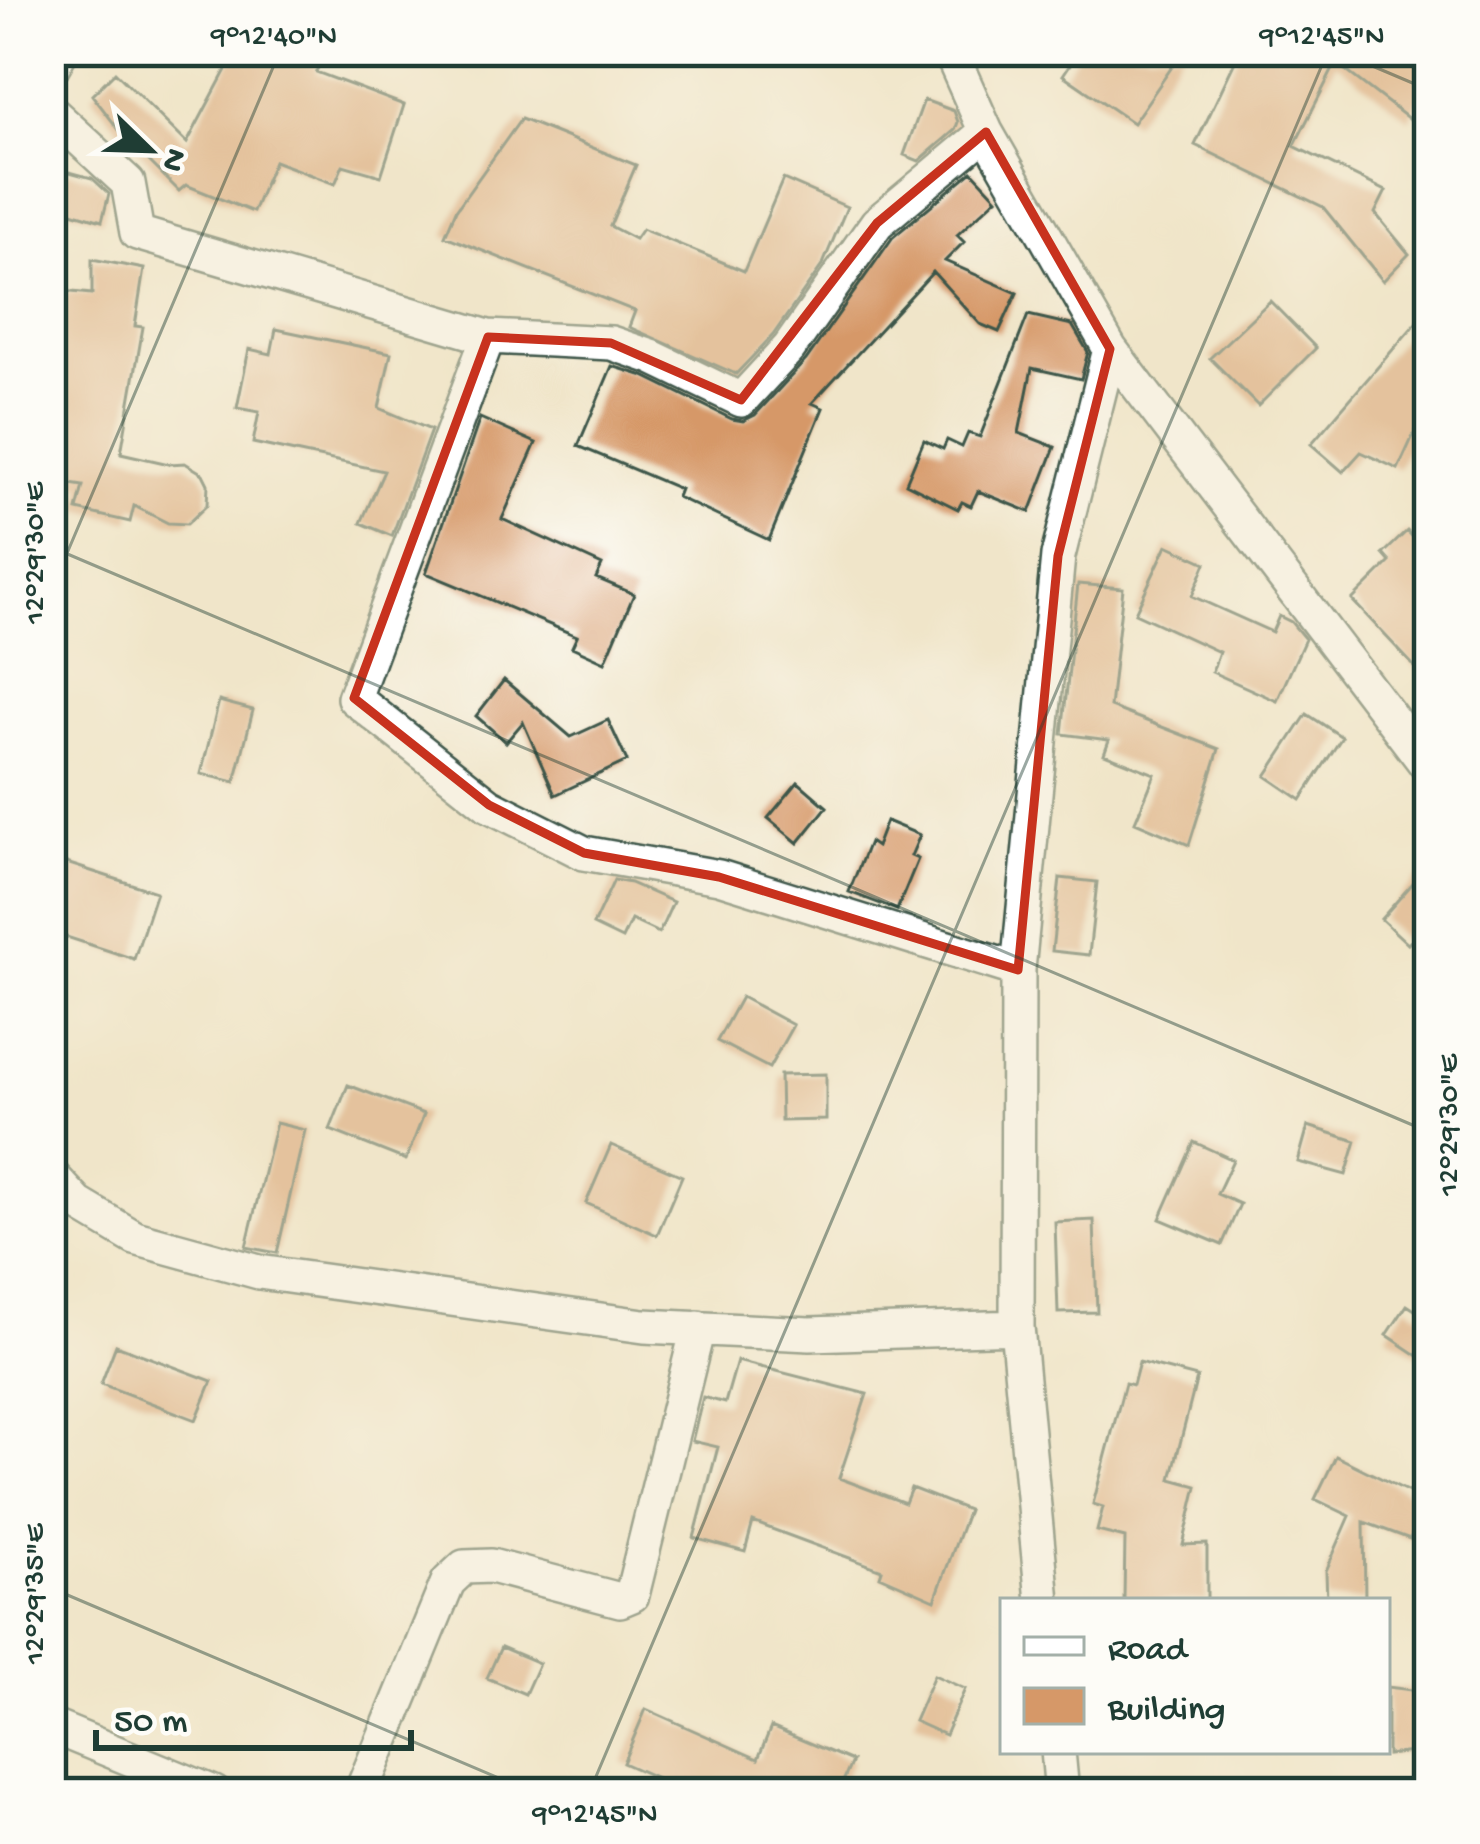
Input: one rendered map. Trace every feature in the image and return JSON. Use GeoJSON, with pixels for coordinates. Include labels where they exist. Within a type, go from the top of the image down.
{"type":"FeatureCollection","features":[{"type":"Feature","properties":{"kind":"street"},"geometry":{"type":"LineString","coordinates":[[950,51],[986,132],[1110,349],[1429,768]]}},
{"type":"Feature","properties":{"kind":"street"},"geometry":{"type":"LineString","coordinates":[[51,112],[128,183],[137,233],[488,337],[611,343],[652,357],[741,400],[789,348],[878,223],[986,132]]}},
{"type":"Feature","properties":{"kind":"street"},"geometry":{"type":"LineString","coordinates":[[488,337],[354,698],[489,805],[584,853],[719,877],[1018,970]]}},
{"type":"Feature","properties":{"kind":"street"},"geometry":{"type":"LineString","coordinates":[[1043,1598],[1017,1327],[1018,970],[1058,556],[1110,349]]}},
{"type":"Feature","properties":{"kind":"street"},"geometry":{"type":"LineString","coordinates":[[51,1175],[78,1204],[135,1238],[259,1272],[644,1326],[810,1334],[1017,1327]]}},
{"type":"Feature","properties":{"kind":"street"},"geometry":{"type":"LineString","coordinates":[[361,1793],[448,1582],[464,1567],[491,1566],[620,1600],[632,1595],[698,1328]]}},
{"type":"Feature","properties":{"kind":"street"},"geometry":{"type":"LineString","coordinates":[[51,1726],[214,1793]]}},
{"type":"Feature","properties":{"kind":"street"},"geometry":{"type":"LineString","coordinates":[[1058,1754],[1062,1793]]}},
{"type":"Feature","properties":{"kind":"highlighted area"},"geometry":{"type":"Polygon","coordinates":[[[986,132],[1110,349],[1058,556],[1018,970],[719,877],[584,853],[489,805],[354,698],[488,337],[611,343],[741,400],[877,223],[986,132]]]}},
{"type":"Feature","properties":{"kind":"building"},"geometry":{"type":"Polygon","coordinates":[[[236,51],[325,51],[316,72],[404,105],[381,176],[343,165],[335,184],[274,161],[253,212],[186,185],[179,191],[123,135],[92,95],[115,72],[187,143],[236,51]]]}},
{"type":"Feature","properties":{"kind":"building"},"geometry":{"type":"Polygon","coordinates":[[[1079,51],[1183,51],[1133,123],[1063,75],[1079,51]]]}},
{"type":"Feature","properties":{"kind":"building"},"geometry":{"type":"Polygon","coordinates":[[[1240,51],[1429,51],[1419,82],[1426,87],[1409,119],[1336,63],[1294,146],[1386,191],[1375,213],[1409,254],[1383,281],[1323,207],[1195,145],[1240,51]]]}},
{"type":"Feature","properties":{"kind":"building"},"geometry":{"type":"Polygon","coordinates":[[[924,100],[954,111],[958,122],[919,161],[904,155],[924,100]]]}},
{"type":"Feature","properties":{"kind":"building"},"geometry":{"type":"Polygon","coordinates":[[[521,119],[636,165],[610,226],[635,239],[642,229],[744,271],[783,179],[847,207],[823,264],[773,335],[736,374],[629,327],[635,311],[445,236],[456,210],[521,119]]]}},
{"type":"Feature","properties":{"kind":"building"},"geometry":{"type":"Polygon","coordinates":[[[51,167],[92,178],[109,194],[102,221],[51,206],[51,167]]]}},
{"type":"Feature","properties":{"kind":"building"},"geometry":{"type":"Polygon","coordinates":[[[972,171],[997,198],[957,235],[964,242],[945,261],[1017,293],[999,332],[980,324],[933,272],[812,403],[823,408],[769,540],[677,497],[680,489],[578,446],[612,366],[644,376],[732,419],[743,421],[755,415],[806,360],[893,237],[972,171]]]}},
{"type":"Feature","properties":{"kind":"building"},"geometry":{"type":"Polygon","coordinates":[[[92,259],[144,269],[135,326],[143,327],[121,453],[185,463],[203,474],[208,484],[207,505],[187,524],[168,523],[134,506],[130,522],[77,510],[83,486],[51,481],[51,290],[92,294],[92,259]]]}},
{"type":"Feature","properties":{"kind":"building"},"geometry":{"type":"Polygon","coordinates":[[[1270,301],[1316,348],[1258,406],[1210,358],[1270,301]]]}},
{"type":"Feature","properties":{"kind":"building"},"geometry":{"type":"Polygon","coordinates":[[[1429,308],[1429,425],[1419,423],[1398,469],[1361,452],[1343,472],[1311,444],[1429,308]]]}},
{"type":"Feature","properties":{"kind":"building"},"geometry":{"type":"Polygon","coordinates":[[[1028,315],[1072,325],[1088,352],[1081,379],[1032,368],[1019,433],[1055,447],[1030,512],[978,491],[971,506],[962,502],[958,509],[906,483],[924,440],[943,449],[947,440],[962,447],[968,433],[980,437],[1028,315]]]}},
{"type":"Feature","properties":{"kind":"building"},"geometry":{"type":"Polygon","coordinates":[[[276,329],[391,353],[379,408],[431,430],[392,536],[361,523],[384,471],[253,443],[259,412],[237,408],[249,349],[271,354],[276,329]]]}},
{"type":"Feature","properties":{"kind":"building"},"geometry":{"type":"Polygon","coordinates":[[[480,418],[536,443],[502,519],[602,565],[596,578],[634,594],[605,662],[572,647],[577,636],[426,573],[480,418]]]}},
{"type":"Feature","properties":{"kind":"building"},"geometry":{"type":"Polygon","coordinates":[[[1407,531],[1429,554],[1429,682],[1352,600],[1390,562],[1383,554],[1407,531]]]}},
{"type":"Feature","properties":{"kind":"building"},"geometry":{"type":"Polygon","coordinates":[[[1167,545],[1206,563],[1192,596],[1272,632],[1279,616],[1305,639],[1277,701],[1212,672],[1219,652],[1135,613],[1167,545]]]}},
{"type":"Feature","properties":{"kind":"building"},"geometry":{"type":"Polygon","coordinates":[[[1078,584],[1123,588],[1110,707],[1219,749],[1189,845],[1135,822],[1155,774],[1104,754],[1109,740],[1062,734],[1078,584]]]}},
{"type":"Feature","properties":{"kind":"building"},"geometry":{"type":"Polygon","coordinates":[[[504,680],[571,737],[608,720],[627,761],[555,795],[523,722],[506,742],[476,716],[504,680]]]}},
{"type":"Feature","properties":{"kind":"building"},"geometry":{"type":"Polygon","coordinates":[[[219,701],[253,710],[235,782],[201,774],[219,701]]]}},
{"type":"Feature","properties":{"kind":"building"},"geometry":{"type":"Polygon","coordinates":[[[1307,714],[1342,737],[1301,800],[1266,776],[1307,714]]]}},
{"type":"Feature","properties":{"kind":"building"},"geometry":{"type":"Polygon","coordinates":[[[798,782],[827,807],[798,843],[768,818],[798,782]]]}},
{"type":"Feature","properties":{"kind":"building"},"geometry":{"type":"Polygon","coordinates":[[[886,821],[920,835],[911,856],[918,859],[897,910],[849,892],[869,842],[876,847],[886,821]]]}},
{"type":"Feature","properties":{"kind":"building"},"geometry":{"type":"Polygon","coordinates":[[[51,858],[156,892],[134,959],[51,932],[51,858]]]}},
{"type":"Feature","properties":{"kind":"building"},"geometry":{"type":"Polygon","coordinates":[[[1429,865],[1429,921],[1408,944],[1381,919],[1429,865]]]}},
{"type":"Feature","properties":{"kind":"building"},"geometry":{"type":"Polygon","coordinates":[[[1060,878],[1097,882],[1089,955],[1052,951],[1060,878]]]}},
{"type":"Feature","properties":{"kind":"building"},"geometry":{"type":"Polygon","coordinates":[[[614,880],[673,902],[659,933],[631,920],[622,939],[593,925],[614,880]]]}},
{"type":"Feature","properties":{"kind":"building"},"geometry":{"type":"Polygon","coordinates":[[[741,997],[793,1025],[769,1068],[717,1041],[741,997]]]}},
{"type":"Feature","properties":{"kind":"building"},"geometry":{"type":"Polygon","coordinates":[[[826,1074],[826,1120],[781,1121],[780,1075],[826,1074]]]}},
{"type":"Feature","properties":{"kind":"building"},"geometry":{"type":"Polygon","coordinates":[[[348,1085],[424,1114],[406,1160],[330,1130],[348,1085]]]}},
{"type":"Feature","properties":{"kind":"building"},"geometry":{"type":"Polygon","coordinates":[[[276,1123],[305,1130],[277,1253],[246,1247],[276,1123]]]}},
{"type":"Feature","properties":{"kind":"building"},"geometry":{"type":"Polygon","coordinates":[[[1308,1126],[1356,1141],[1346,1175],[1298,1162],[1308,1126]]]}},
{"type":"Feature","properties":{"kind":"building"},"geometry":{"type":"Polygon","coordinates":[[[1194,1142],[1233,1160],[1217,1194],[1240,1204],[1222,1245],[1160,1219],[1194,1142]]]}},
{"type":"Feature","properties":{"kind":"building"},"geometry":{"type":"Polygon","coordinates":[[[611,1145],[682,1176],[657,1235],[586,1203],[611,1145]]]}},
{"type":"Feature","properties":{"kind":"building"},"geometry":{"type":"Polygon","coordinates":[[[1094,1220],[1097,1312],[1058,1313],[1055,1222],[1094,1220]]]}},
{"type":"Feature","properties":{"kind":"building"},"geometry":{"type":"Polygon","coordinates":[[[1407,1305],[1429,1319],[1429,1363],[1387,1335],[1407,1305]]]}},
{"type":"Feature","properties":{"kind":"building"},"geometry":{"type":"Polygon","coordinates":[[[116,1345],[212,1381],[196,1420],[101,1384],[116,1345]]]}},
{"type":"Feature","properties":{"kind":"building"},"geometry":{"type":"Polygon","coordinates":[[[737,1361],[867,1394],[839,1478],[905,1503],[911,1488],[968,1510],[935,1600],[880,1576],[882,1570],[753,1522],[745,1552],[694,1538],[718,1447],[692,1441],[703,1397],[725,1403],[737,1361]]]}},
{"type":"Feature","properties":{"kind":"building"},"geometry":{"type":"Polygon","coordinates":[[[1139,1362],[1197,1377],[1171,1479],[1197,1486],[1183,1545],[1207,1544],[1207,1598],[1124,1598],[1125,1538],[1097,1531],[1103,1507],[1093,1504],[1125,1383],[1133,1385],[1139,1362]]]}},
{"type":"Feature","properties":{"kind":"building"},"geometry":{"type":"Polygon","coordinates":[[[1336,1456],[1425,1500],[1410,1539],[1364,1522],[1365,1598],[1327,1598],[1326,1571],[1350,1516],[1315,1499],[1336,1456]]]}},
{"type":"Feature","properties":{"kind":"building"},"geometry":{"type":"Polygon","coordinates":[[[501,1647],[539,1663],[525,1694],[487,1678],[501,1647]]]}},
{"type":"Feature","properties":{"kind":"building"},"geometry":{"type":"Polygon","coordinates":[[[934,1675],[965,1689],[945,1735],[914,1721],[934,1675]]]}},
{"type":"Feature","properties":{"kind":"building"},"geometry":{"type":"Polygon","coordinates":[[[1390,1687],[1429,1692],[1429,1750],[1387,1755],[1390,1687]]]}},
{"type":"Feature","properties":{"kind":"building"},"geometry":{"type":"Polygon","coordinates":[[[646,1709],[758,1759],[771,1727],[852,1761],[838,1793],[743,1793],[721,1781],[715,1793],[691,1793],[623,1763],[646,1709]]]}}]}
